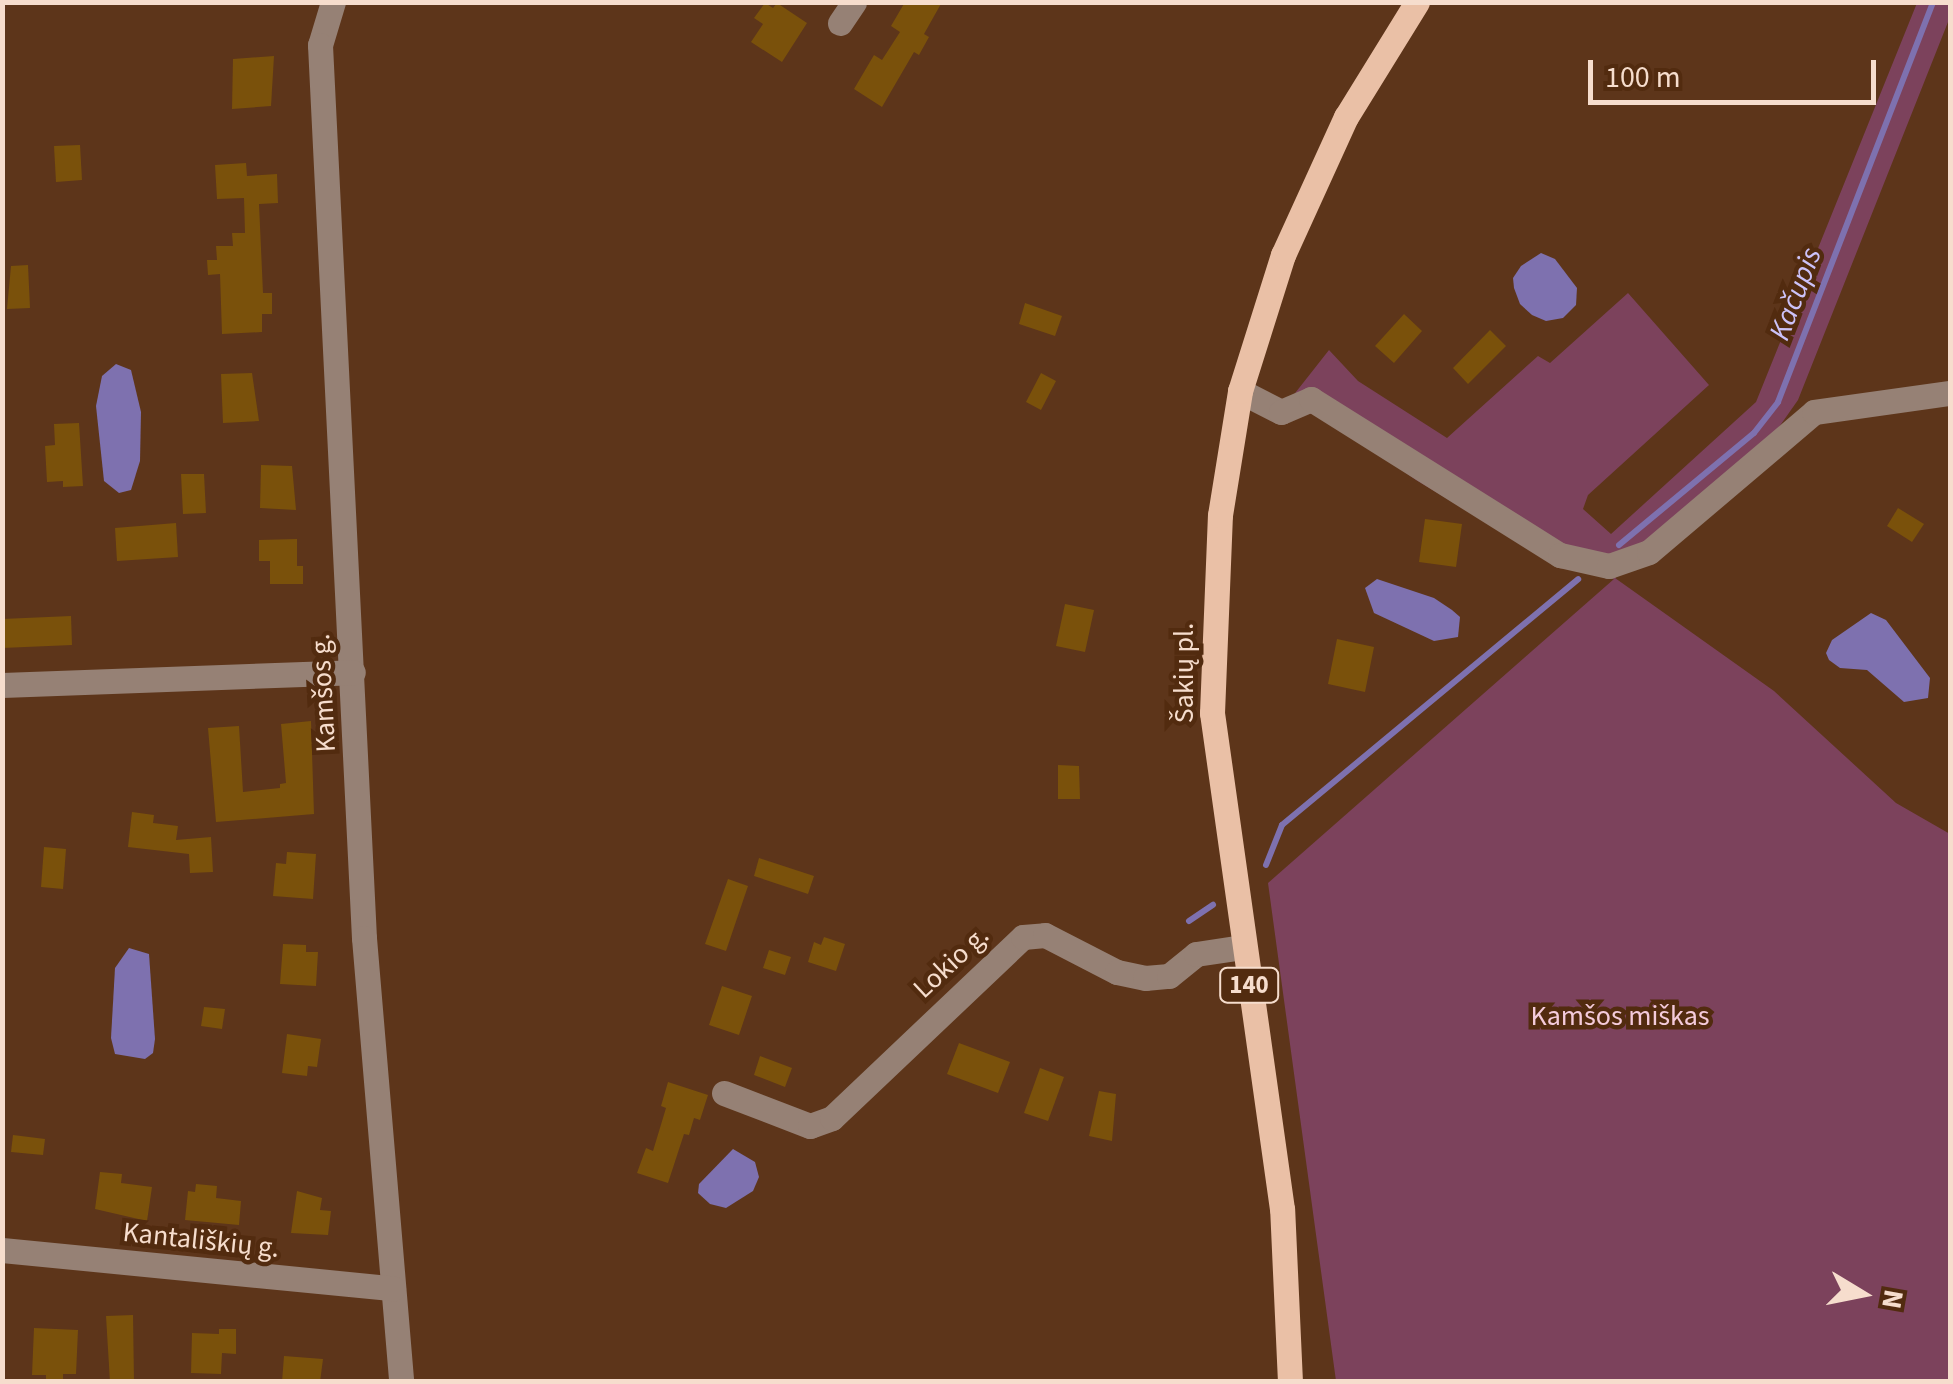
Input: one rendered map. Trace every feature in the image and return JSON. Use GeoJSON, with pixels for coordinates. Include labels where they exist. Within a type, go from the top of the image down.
{"type":"FeatureCollection","features":[{"type":"Feature","properties":{"kind":"main road","name":"Šakių pl."},"geometry":{"type":"LineString","coordinates":[[1290,1382],[1282,1209],[1212,713],[1220,515],[1240,392],[1283,255],[1315,176],[1377,62],[1418,2]]}},
{"type":"Feature","properties":{"kind":"street","name":"Kamšos g."},"geometry":{"type":"LineString","coordinates":[[333,2],[320,45],[368,992],[401,1382]]}},
{"type":"Feature","properties":{"kind":"street"},"geometry":{"type":"LineString","coordinates":[[1240,392],[1281,412],[1311,399],[1560,555],[1609,566],[1648,552],[1814,412],[1950,393]]}},
{"type":"Feature","properties":{"kind":"street"},"geometry":{"type":"LineString","coordinates":[[2,685],[353,672]]}},
{"type":"Feature","properties":{"kind":"street","name":"Lokio g."},"geometry":{"type":"LineString","coordinates":[[724,1093],[810,1126],[832,1118],[1023,937],[1045,936],[1117,972],[1145,978],[1169,976],[1196,954],[1243,947]]}},
{"type":"Feature","properties":{"kind":"street","name":"Kantališkių g."},"geometry":{"type":"LineString","coordinates":[[2,1250],[393,1288]]}},
{"type":"Feature","properties":{"kind":"green space","name":"Kamšos miškas"},"geometry":{"type":"Polygon","coordinates":[[[1917,3],[1950,3],[1950,17],[1798,400],[1765,447],[1615,578],[1774,691],[1896,803],[1950,834],[1950,1381],[1336,1381],[1268,883],[1614,579],[1562,568],[1416,480],[1325,415],[1281,411],[1329,350],[1358,381],[1447,438],[1538,356],[1550,363],[1628,293],[1709,385],[1588,495],[1583,509],[1611,534],[1756,402],[1917,3]]]}},
{"type":"Feature","properties":{"kind":"shaded area"},"geometry":{"type":"Polygon","coordinates":[[[1541,253],[1555,259],[1577,288],[1576,305],[1563,318],[1546,321],[1532,315],[1520,304],[1514,288],[1513,278],[1521,266],[1541,253]]]}},
{"type":"Feature","properties":{"kind":"shaded area"},"geometry":{"type":"Polygon","coordinates":[[[116,364],[131,370],[141,412],[140,461],[131,490],[119,493],[104,481],[96,406],[102,376],[116,364]]]}},
{"type":"Feature","properties":{"kind":"shaded area"},"geometry":{"type":"Polygon","coordinates":[[[1377,579],[1434,598],[1452,610],[1460,617],[1458,637],[1434,641],[1374,613],[1365,588],[1377,579]]]}},
{"type":"Feature","properties":{"kind":"shaded area"},"geometry":{"type":"Polygon","coordinates":[[[1871,613],[1886,620],[1930,678],[1928,698],[1904,702],[1867,670],[1840,668],[1829,660],[1826,653],[1832,640],[1871,613]]]}},
{"type":"Feature","properties":{"kind":"shaded area"},"geometry":{"type":"Polygon","coordinates":[[[129,948],[149,954],[155,1039],[153,1053],[145,1059],[115,1054],[111,1038],[115,968],[129,948]]]}},
{"type":"Feature","properties":{"kind":"shaded area"},"geometry":{"type":"Polygon","coordinates":[[[733,1149],[755,1162],[759,1177],[753,1191],[726,1208],[710,1204],[698,1193],[699,1184],[733,1149]]]}},
{"type":"Feature","properties":{"kind":"building"},"geometry":{"type":"Polygon","coordinates":[[[905,2],[942,2],[924,34],[929,37],[919,55],[914,52],[882,107],[854,89],[874,55],[882,60],[900,32],[891,26],[905,2]]]}},
{"type":"Feature","properties":{"kind":"building"},"geometry":{"type":"Polygon","coordinates":[[[765,3],[773,8],[777,3],[807,23],[782,62],[751,42],[763,24],[754,18],[765,3]]]}},
{"type":"Feature","properties":{"kind":"building"},"geometry":{"type":"Polygon","coordinates":[[[274,56],[271,106],[232,109],[233,59],[274,56]]]}},
{"type":"Feature","properties":{"kind":"building"},"geometry":{"type":"Polygon","coordinates":[[[80,145],[82,180],[56,182],[54,146],[80,145]]]}},
{"type":"Feature","properties":{"kind":"building"},"geometry":{"type":"Polygon","coordinates":[[[246,163],[247,176],[277,174],[278,203],[259,204],[263,293],[272,293],[272,314],[262,314],[262,332],[222,334],[220,274],[208,275],[207,260],[217,260],[216,246],[233,246],[232,233],[245,233],[244,198],[217,199],[215,165],[246,163]]]}},
{"type":"Feature","properties":{"kind":"building"},"geometry":{"type":"Polygon","coordinates":[[[28,265],[30,308],[7,309],[11,266],[28,265]]]}},
{"type":"Feature","properties":{"kind":"building"},"geometry":{"type":"Polygon","coordinates":[[[1025,303],[1062,316],[1055,336],[1019,324],[1025,303]]]}},
{"type":"Feature","properties":{"kind":"building"},"geometry":{"type":"Polygon","coordinates":[[[1404,314],[1422,331],[1394,363],[1375,346],[1404,314]]]}},
{"type":"Feature","properties":{"kind":"building"},"geometry":{"type":"Polygon","coordinates":[[[1490,330],[1506,346],[1468,384],[1453,368],[1490,330]]]}},
{"type":"Feature","properties":{"kind":"building"},"geometry":{"type":"Polygon","coordinates":[[[252,373],[259,421],[223,423],[221,374],[252,373]]]}},
{"type":"Feature","properties":{"kind":"building"},"geometry":{"type":"Polygon","coordinates":[[[1041,373],[1056,381],[1041,410],[1026,402],[1041,373]]]}},
{"type":"Feature","properties":{"kind":"building"},"geometry":{"type":"Polygon","coordinates":[[[79,423],[83,486],[63,487],[63,481],[47,482],[45,446],[55,445],[54,424],[79,423]]]}},
{"type":"Feature","properties":{"kind":"building"},"geometry":{"type":"Polygon","coordinates":[[[261,465],[292,466],[296,510],[260,508],[261,465]]]}},
{"type":"Feature","properties":{"kind":"building"},"geometry":{"type":"Polygon","coordinates":[[[181,474],[204,474],[206,513],[183,514],[181,474]]]}},
{"type":"Feature","properties":{"kind":"building"},"geometry":{"type":"Polygon","coordinates":[[[1898,508],[1924,524],[1912,542],[1887,526],[1898,508]]]}},
{"type":"Feature","properties":{"kind":"building"},"geometry":{"type":"Polygon","coordinates":[[[1425,519],[1462,524],[1456,567],[1419,562],[1425,519]]]}},
{"type":"Feature","properties":{"kind":"building"},"geometry":{"type":"Polygon","coordinates":[[[176,523],[178,557],[117,561],[115,528],[176,523]]]}},
{"type":"Feature","properties":{"kind":"building"},"geometry":{"type":"Polygon","coordinates":[[[297,539],[297,566],[303,566],[303,584],[270,584],[270,561],[259,561],[259,540],[297,539]]]}},
{"type":"Feature","properties":{"kind":"building"},"geometry":{"type":"Polygon","coordinates":[[[1065,604],[1094,610],[1085,652],[1056,646],[1065,604]]]}},
{"type":"Feature","properties":{"kind":"building"},"geometry":{"type":"Polygon","coordinates":[[[71,616],[72,645],[2,648],[2,619],[71,616]]]}},
{"type":"Feature","properties":{"kind":"building"},"geometry":{"type":"Polygon","coordinates":[[[1337,639],[1374,647],[1365,692],[1328,684],[1337,639]]]}},
{"type":"Feature","properties":{"kind":"building"},"geometry":{"type":"Polygon","coordinates":[[[311,721],[314,814],[216,822],[208,728],[239,726],[243,792],[280,788],[280,784],[286,783],[281,724],[311,721]]]}},
{"type":"Feature","properties":{"kind":"building"},"geometry":{"type":"Polygon","coordinates":[[[1058,765],[1079,766],[1080,799],[1058,799],[1058,765]]]}},
{"type":"Feature","properties":{"kind":"building"},"geometry":{"type":"Polygon","coordinates":[[[132,812],[154,815],[153,823],[178,826],[176,840],[211,837],[213,872],[190,873],[189,854],[128,847],[132,812]]]}},
{"type":"Feature","properties":{"kind":"building"},"geometry":{"type":"Polygon","coordinates":[[[44,847],[66,849],[63,889],[41,887],[44,847]]]}},
{"type":"Feature","properties":{"kind":"building"},"geometry":{"type":"Polygon","coordinates":[[[287,852],[316,854],[313,899],[273,896],[276,863],[286,864],[287,852]]]}},
{"type":"Feature","properties":{"kind":"building"},"geometry":{"type":"Polygon","coordinates":[[[759,858],[814,876],[808,894],[754,876],[759,858]]]}},
{"type":"Feature","properties":{"kind":"building"},"geometry":{"type":"Polygon","coordinates":[[[728,879],[748,886],[726,951],[705,944],[728,879]]]}},
{"type":"Feature","properties":{"kind":"building"},"geometry":{"type":"Polygon","coordinates":[[[824,937],[845,944],[836,971],[808,962],[814,942],[821,945],[824,937]]]}},
{"type":"Feature","properties":{"kind":"building"},"geometry":{"type":"Polygon","coordinates":[[[283,944],[306,945],[306,952],[318,952],[316,986],[280,984],[283,944]]]}},
{"type":"Feature","properties":{"kind":"building"},"geometry":{"type":"Polygon","coordinates":[[[769,950],[791,957],[785,975],[763,968],[769,950]]]}},
{"type":"Feature","properties":{"kind":"building"},"geometry":{"type":"Polygon","coordinates":[[[722,986],[752,996],[739,1035],[709,1025],[722,986]]]}},
{"type":"Feature","properties":{"kind":"building"},"geometry":{"type":"Polygon","coordinates":[[[204,1007],[225,1009],[222,1029],[201,1026],[204,1007]]]}},
{"type":"Feature","properties":{"kind":"building"},"geometry":{"type":"Polygon","coordinates":[[[287,1034],[321,1039],[317,1067],[308,1066],[307,1076],[282,1073],[287,1034]]]}},
{"type":"Feature","properties":{"kind":"building"},"geometry":{"type":"Polygon","coordinates":[[[959,1043],[1010,1062],[998,1093],[947,1074],[959,1043]]]}},
{"type":"Feature","properties":{"kind":"building"},"geometry":{"type":"Polygon","coordinates":[[[760,1056],[792,1068],[785,1087],[754,1075],[760,1056]]]}},
{"type":"Feature","properties":{"kind":"building"},"geometry":{"type":"Polygon","coordinates":[[[1040,1068],[1064,1077],[1048,1121],[1024,1113],[1040,1068]]]}},
{"type":"Feature","properties":{"kind":"building"},"geometry":{"type":"Polygon","coordinates":[[[668,1082],[708,1095],[700,1120],[694,1118],[689,1135],[684,1134],[668,1183],[637,1173],[646,1148],[653,1151],[666,1108],[661,1106],[668,1082]]]}},
{"type":"Feature","properties":{"kind":"building"},"geometry":{"type":"Polygon","coordinates":[[[1099,1091],[1116,1094],[1112,1141],[1089,1136],[1099,1091]]]}},
{"type":"Feature","properties":{"kind":"building"},"geometry":{"type":"Polygon","coordinates":[[[13,1135],[45,1139],[43,1155],[11,1152],[13,1135]]]}},
{"type":"Feature","properties":{"kind":"building"},"geometry":{"type":"Polygon","coordinates":[[[100,1172],[122,1174],[121,1183],[152,1187],[147,1221],[95,1209],[100,1172]]]}},
{"type":"Feature","properties":{"kind":"building"},"geometry":{"type":"Polygon","coordinates":[[[196,1184],[217,1186],[216,1198],[241,1201],[239,1225],[185,1220],[188,1191],[195,1192],[196,1184]]]}},
{"type":"Feature","properties":{"kind":"building"},"geometry":{"type":"Polygon","coordinates":[[[297,1191],[322,1198],[320,1210],[331,1211],[328,1235],[291,1233],[297,1191]]]}},
{"type":"Feature","properties":{"kind":"building"},"geometry":{"type":"Polygon","coordinates":[[[133,1315],[134,1382],[110,1382],[106,1316],[133,1315]]]}},
{"type":"Feature","properties":{"kind":"building"},"geometry":{"type":"Polygon","coordinates":[[[34,1328],[78,1330],[76,1374],[63,1374],[63,1382],[46,1382],[46,1375],[32,1375],[34,1328]]]}},
{"type":"Feature","properties":{"kind":"building"},"geometry":{"type":"Polygon","coordinates":[[[219,1329],[236,1329],[236,1354],[222,1353],[221,1374],[191,1373],[192,1333],[219,1334],[219,1329]]]}},
{"type":"Feature","properties":{"kind":"building"},"geometry":{"type":"Polygon","coordinates":[[[284,1356],[323,1359],[320,1382],[282,1382],[284,1356]]]}},
{"type":"Feature","properties":{"kind":"waterway","name":"Kačupis"},"geometry":{"type":"LineString","coordinates":[[1619,545],[1754,433],[1778,402],[1933,2]]}},
{"type":"Feature","properties":{"kind":"waterway","name":"Kačupis"},"geometry":{"type":"LineString","coordinates":[[1266,865],[1282,825],[1578,579]]}},
{"type":"Feature","properties":{"kind":"waterway","name":"Kačupis"},"geometry":{"type":"LineString","coordinates":[[1189,921],[1213,905]]}}]}
